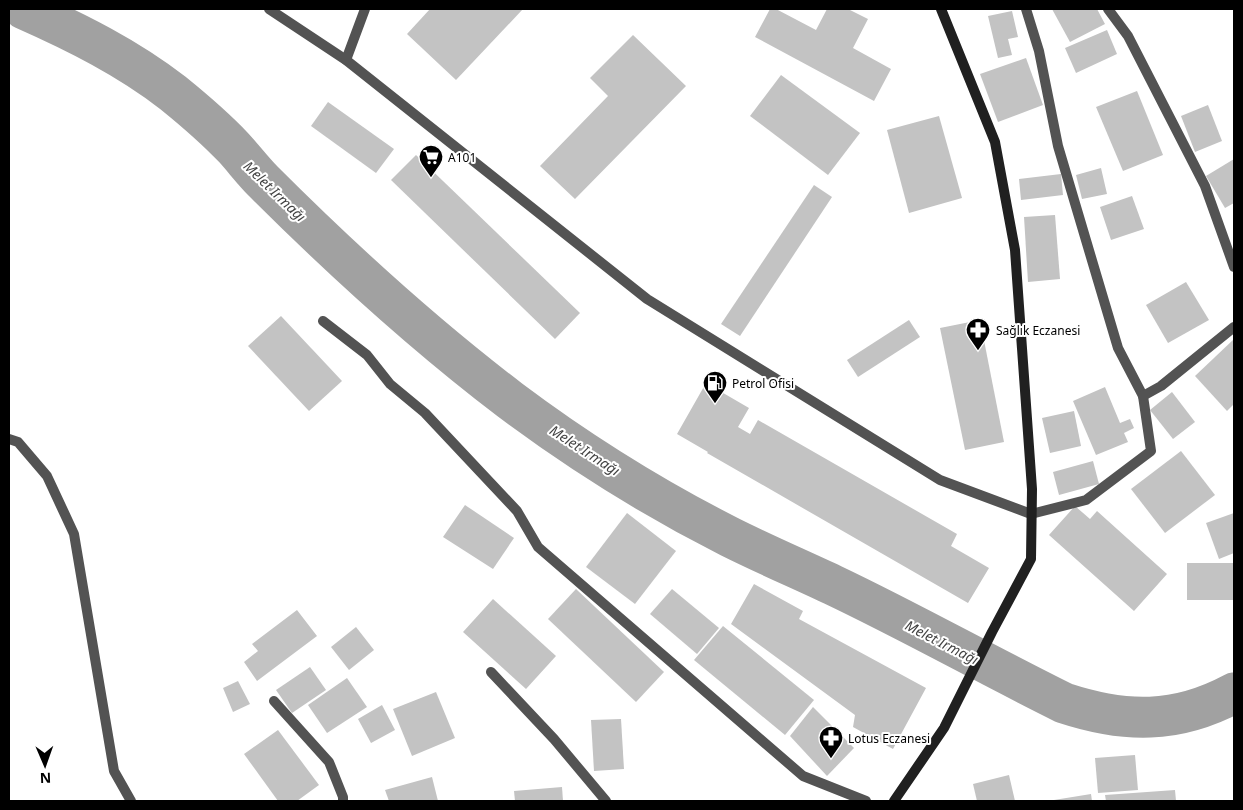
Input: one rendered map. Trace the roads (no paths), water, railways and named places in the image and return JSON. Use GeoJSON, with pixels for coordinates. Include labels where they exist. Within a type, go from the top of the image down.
{"type":"FeatureCollection","features":[{"type":"Feature","properties":{"kind":"main road"},"geometry":{"type":"LineString","coordinates":[[894,801],[944,728],[1031,559],[1032,489],[1015,250],[996,142],[941,9]]}},
{"type":"Feature","properties":{"kind":"street"},"geometry":{"type":"LineString","coordinates":[[269,9],[346,60],[647,300],[940,480],[1031,514],[1086,500],[1151,452],[1143,396],[1118,348],[1058,146],[1039,51],[1026,9]]}},
{"type":"Feature","properties":{"kind":"street"},"geometry":{"type":"LineString","coordinates":[[346,60],[365,9]]}},
{"type":"Feature","properties":{"kind":"street"},"geometry":{"type":"LineString","coordinates":[[1108,9],[1128,36],[1205,186],[1234,267]]}},
{"type":"Feature","properties":{"kind":"street"},"geometry":{"type":"LineString","coordinates":[[323,321],[367,355],[390,384],[425,413],[517,511],[538,547],[804,776],[866,801]]}},
{"type":"Feature","properties":{"kind":"street"},"geometry":{"type":"LineString","coordinates":[[1143,396],[1161,386],[1234,327]]}},
{"type":"Feature","properties":{"kind":"street"},"geometry":{"type":"LineString","coordinates":[[9,439],[18,442],[47,476],[74,534],[114,771],[131,801]]}},
{"type":"Feature","properties":{"kind":"street"},"geometry":{"type":"LineString","coordinates":[[491,672],[554,739],[606,801]]}},
{"type":"Feature","properties":{"kind":"street"},"geometry":{"type":"LineString","coordinates":[[274,701],[329,762],[343,801]]}},
{"type":"Feature","properties":{"kind":"waterway","name":"Melet Irmağı"},"geometry":{"type":"LineString","coordinates":[[24,9],[101,46],[138,68],[173,93],[219,133],[263,181],[322,239],[383,295],[477,375],[562,437],[617,473],[673,506],[730,537],[833,585],[1064,703],[1108,714],[1150,717],[1192,710],[1234,693]]}},
{"type":"Feature","properties":{"kind":"place","name":"A101"},"geometry":{"type":"Point","coordinates":[431,178]}},
{"type":"Feature","properties":{"kind":"place","name":"Sağlık Eczanesi"},"geometry":{"type":"Point","coordinates":[978,351]}},
{"type":"Feature","properties":{"kind":"place","name":"Petrol Ofisi"},"geometry":{"type":"Point","coordinates":[715,404]}},
{"type":"Feature","properties":{"kind":"place","name":"Lotus Eczanesi"},"geometry":{"type":"Point","coordinates":[831,759]}}]}
